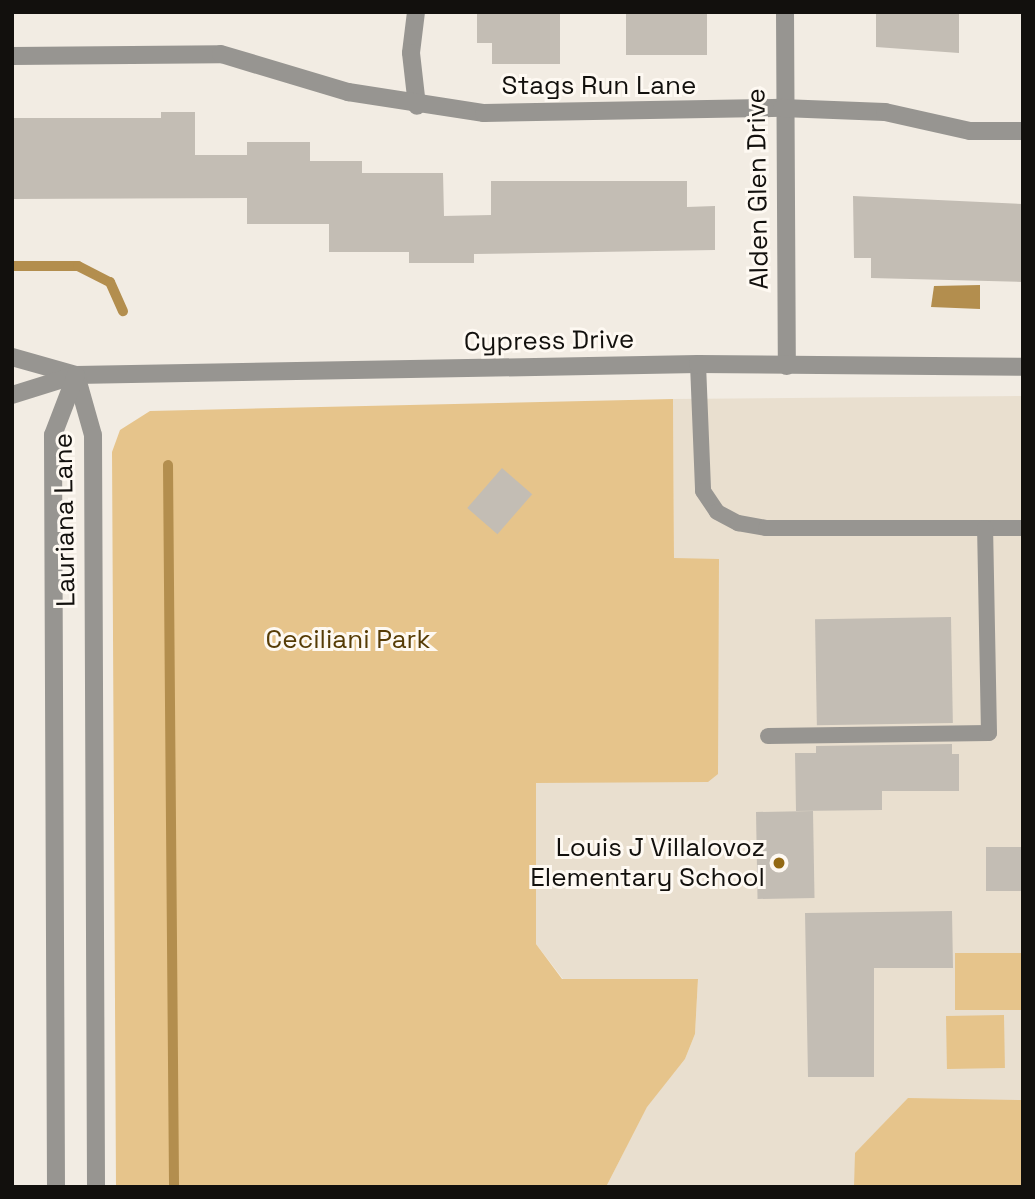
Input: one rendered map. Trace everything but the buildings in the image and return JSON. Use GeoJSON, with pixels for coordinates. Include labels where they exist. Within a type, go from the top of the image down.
{"type":"FeatureCollection","features":[{"type":"Feature","properties":{"kind":"street"},"geometry":{"type":"LineString","coordinates":[[416,12],[411,53],[417,106]]}},
{"type":"Feature","properties":{"kind":"street","name":"Alden Glen Drive"},"geometry":{"type":"LineString","coordinates":[[785,12],[782,108],[786,366]]}},
{"type":"Feature","properties":{"kind":"street","name":"Stags Run Lane"},"geometry":{"type":"LineString","coordinates":[[12,56],[221,54],[344,91],[417,106],[484,113],[782,108],[885,112],[970,131],[1023,131]]}},
{"type":"Feature","properties":{"kind":"street","name":"Cypress Drive"},"geometry":{"type":"LineString","coordinates":[[12,357],[76,375]]}},
{"type":"Feature","properties":{"kind":"street","name":"Cypress Drive"},"geometry":{"type":"LineString","coordinates":[[12,395],[76,375],[698,364],[1023,367]]}},
{"type":"Feature","properties":{"kind":"street","name":"Lauriana Lane"},"geometry":{"type":"LineString","coordinates":[[56,1187],[53,435],[76,375]]}},
{"type":"Feature","properties":{"kind":"street","name":"Lauriana Lane"},"geometry":{"type":"LineString","coordinates":[[76,375],[93,435],[96,1187]]}},
{"type":"Feature","properties":{"kind":"lane"},"geometry":{"type":"LineString","coordinates":[[698,364],[699,470],[703,491],[717,512],[766,528],[1023,528]]}},
{"type":"Feature","properties":{"kind":"lane"},"geometry":{"type":"LineString","coordinates":[[768,736],[989,733],[985,528]]}},
{"type":"Feature","properties":{"kind":"shaded area"},"geometry":{"type":"Polygon","coordinates":[[[980,285],[980,309],[931,307],[934,286],[980,285]]]}},
{"type":"Feature","properties":{"kind":"shaded area","name":"Louis J Villalovoz Elementary School"},"geometry":{"type":"Polygon","coordinates":[[[1023,396],[1023,1187],[606,1187],[647,1106],[685,1059],[695,1034],[698,980],[563,979],[536,944],[536,782],[708,782],[718,559],[674,559],[673,399],[1023,396]]]}},
{"type":"Feature","properties":{"kind":"green space","name":"Ceciliani Park"},"geometry":{"type":"Polygon","coordinates":[[[673,399],[674,558],[719,559],[718,774],[708,782],[536,783],[536,944],[562,979],[698,979],[695,1034],[685,1059],[647,1107],[606,1187],[116,1187],[112,452],[120,430],[150,411],[673,399]]]}},
{"type":"Feature","properties":{"kind":"green space"},"geometry":{"type":"Polygon","coordinates":[[[955,953],[1023,953],[1023,1010],[955,1010],[955,953]]]}},
{"type":"Feature","properties":{"kind":"green space"},"geometry":{"type":"Polygon","coordinates":[[[1004,1015],[1005,1068],[947,1069],[946,1016],[1004,1015]]]}},
{"type":"Feature","properties":{"kind":"green space"},"geometry":{"type":"Polygon","coordinates":[[[908,1098],[1023,1100],[1023,1187],[854,1187],[855,1153],[908,1098]]]}},
{"type":"Feature","properties":{"kind":"waterway"},"geometry":{"type":"LineString","coordinates":[[12,266],[78,266],[110,282],[123,311]]}},
{"type":"Feature","properties":{"kind":"waterway"},"geometry":{"type":"LineString","coordinates":[[168,465],[174,1187]]}},
{"type":"Feature","properties":{"kind":"place","name":"Louis J Villalovoz Elementary School"},"geometry":{"type":"Point","coordinates":[779,863]}}]}
